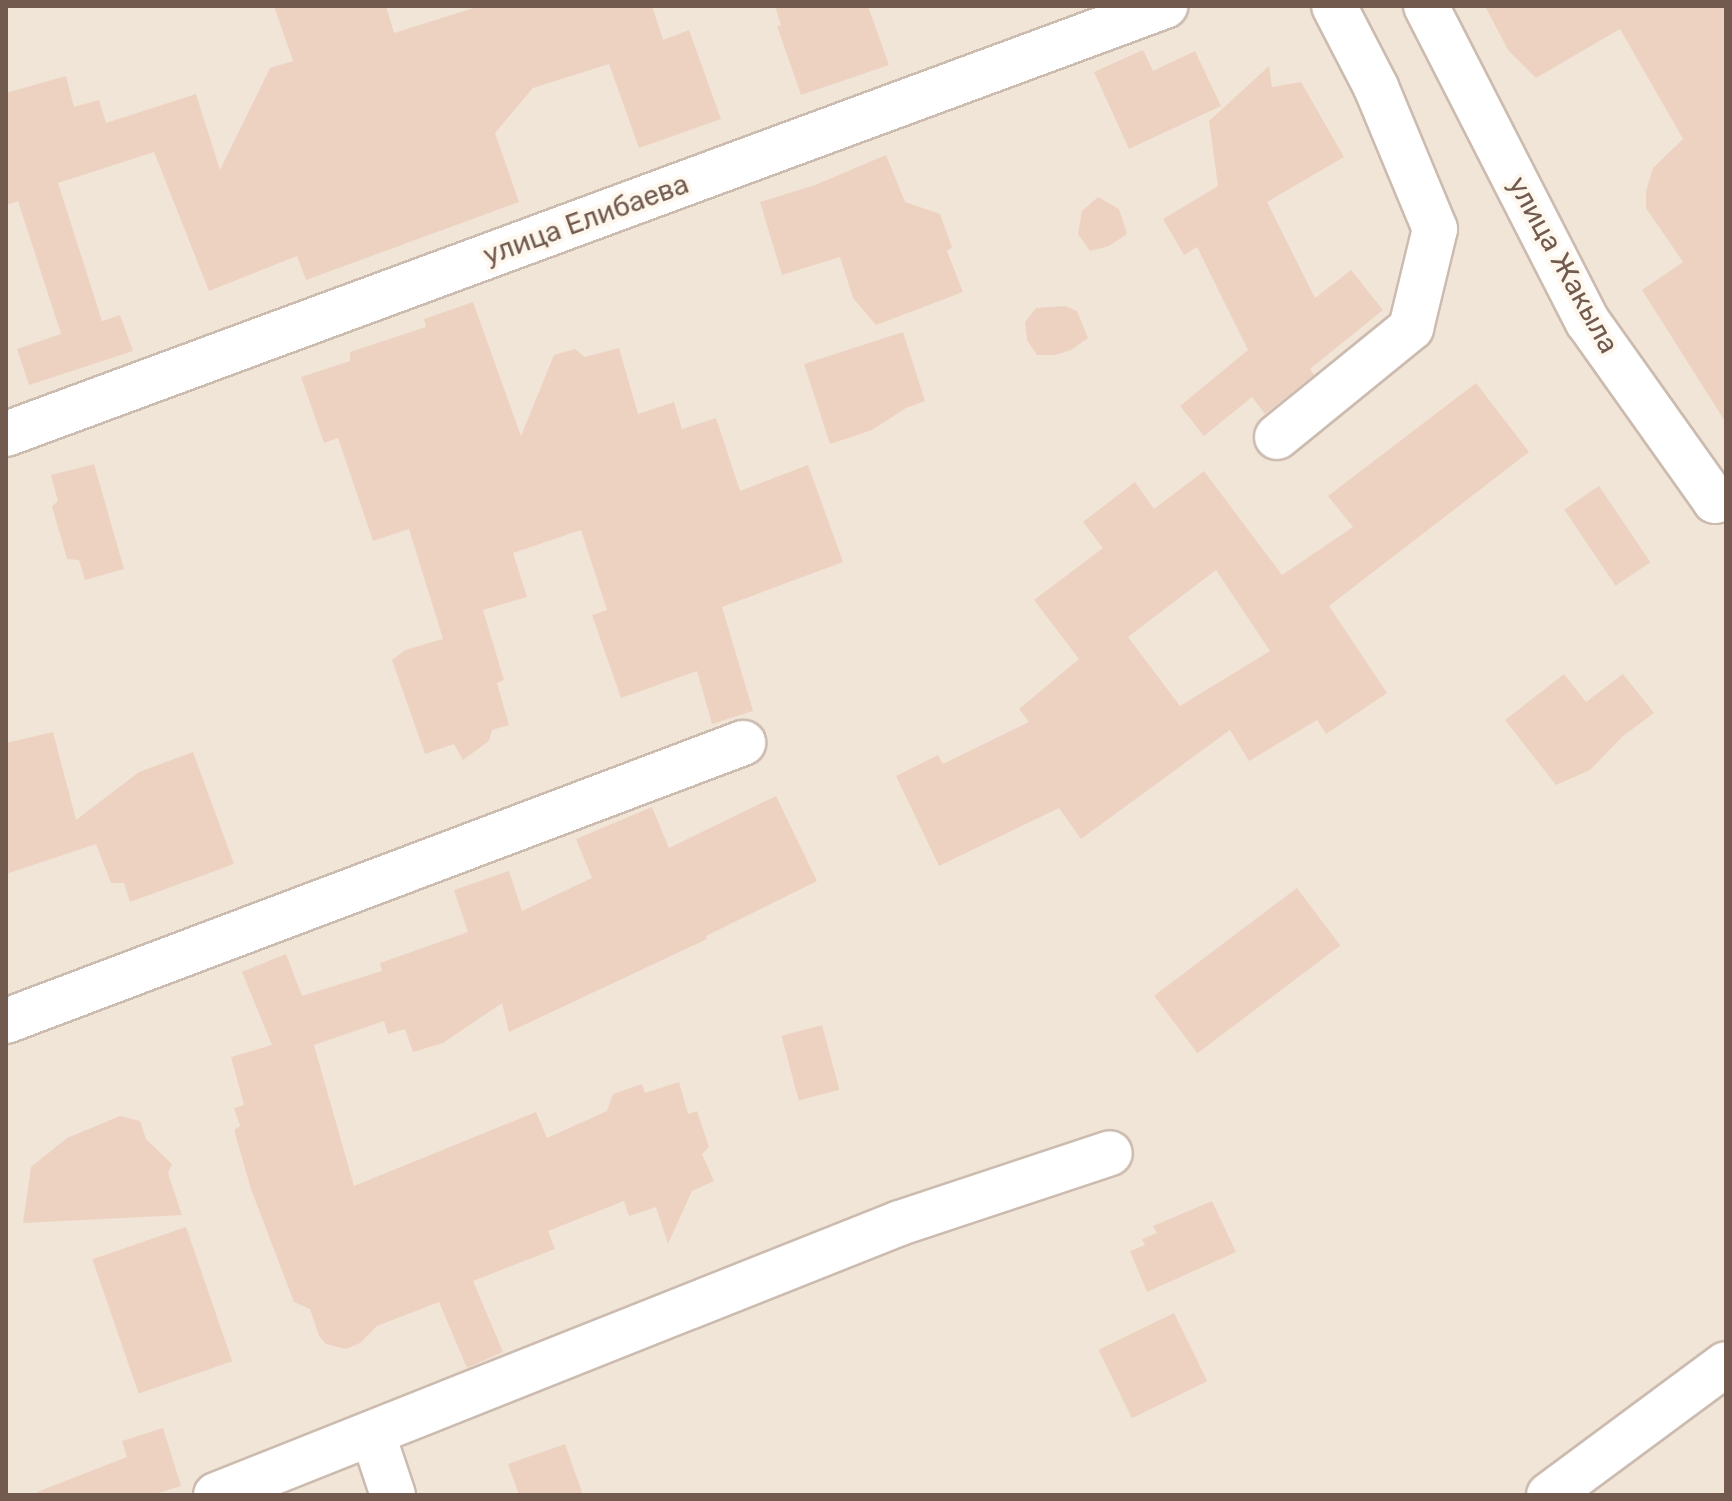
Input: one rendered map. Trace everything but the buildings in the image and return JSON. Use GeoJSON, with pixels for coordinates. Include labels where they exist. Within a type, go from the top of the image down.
{"type":"FeatureCollection","features":[{"type":"Feature","properties":{"kind":"street","name":"улица Елибаева"},"geometry":{"type":"LineString","coordinates":[[6,434],[1165,6]]}},
{"type":"Feature","properties":{"kind":"street"},"geometry":{"type":"LineString","coordinates":[[1277,437],[1411,328],[1435,229],[1376,87],[1334,6]]}},
{"type":"Feature","properties":{"kind":"street","name":"улица Жакыла"},"geometry":{"type":"LineString","coordinates":[[1426,6],[1588,322],[1715,501],[1726,498]]}},
{"type":"Feature","properties":{"kind":"street"},"geometry":{"type":"LineString","coordinates":[[6,1021],[743,743]]}},
{"type":"Feature","properties":{"kind":"street"},"geometry":{"type":"LineString","coordinates":[[216,1495],[373,1435],[682,1307],[900,1223],[1110,1153]]}},
{"type":"Feature","properties":{"kind":"street"},"geometry":{"type":"LineString","coordinates":[[1549,1495],[1726,1364]]}},
{"type":"Feature","properties":{"kind":"street"},"geometry":{"type":"LineString","coordinates":[[373,1435],[393,1495]]}},
{"type":"Feature","properties":{"kind":"shaded area"},"geometry":{"type":"Polygon","coordinates":[[[6,6],[1726,6],[1726,1495],[6,1495],[6,6]]]}}]}
